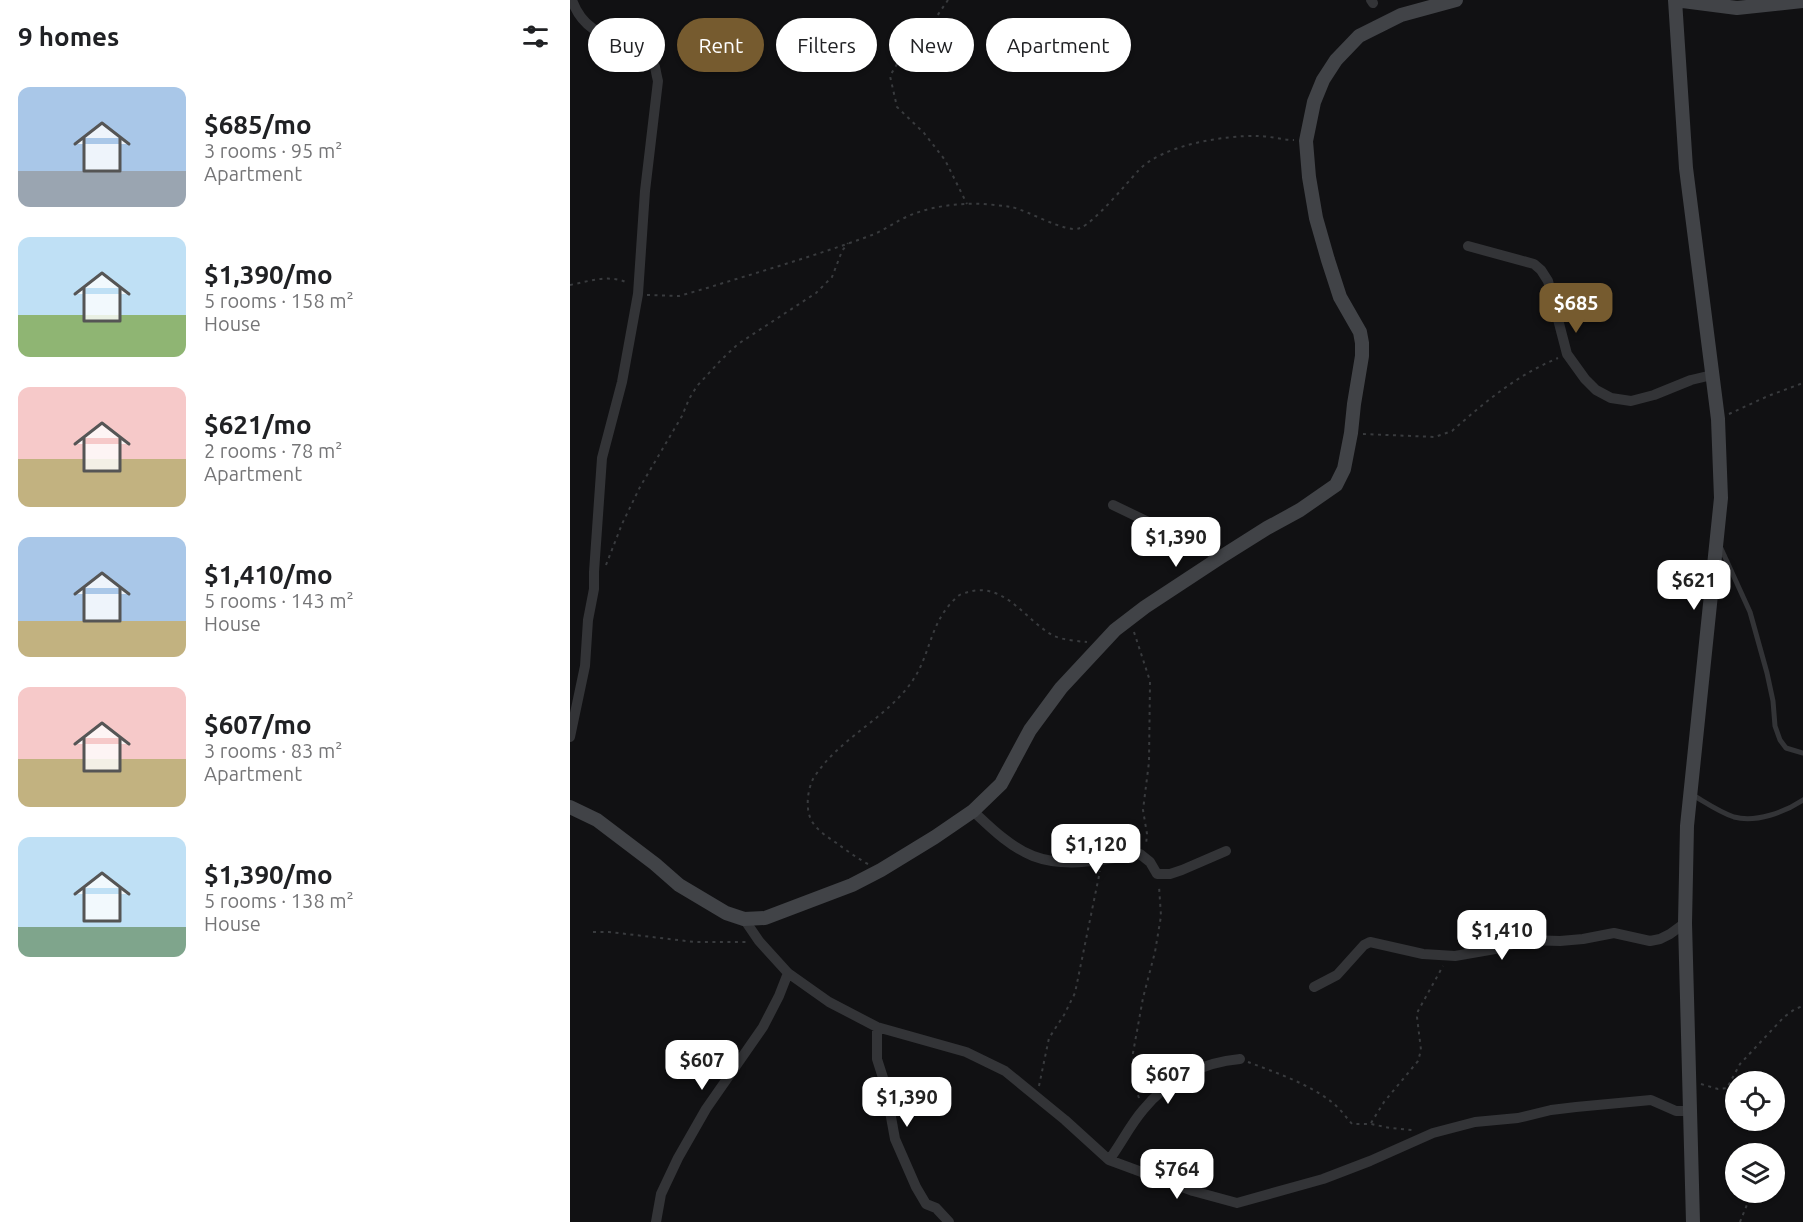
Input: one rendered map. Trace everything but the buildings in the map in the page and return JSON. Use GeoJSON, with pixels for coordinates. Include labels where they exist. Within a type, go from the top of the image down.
{"type":"FeatureCollection","features":[{"type":"Feature","properties":{"kind":"street"},"geometry":{"type":"LineString","coordinates":[[570,737],[585,666],[588,620],[594,589],[602,458],[622,382],[638,294],[645,191],[658,81],[654,66],[646,56],[632,46],[608,38],[591,29],[572,0]]}},
{"type":"Feature","properties":{"kind":"street"},"geometry":{"type":"LineString","coordinates":[[570,807],[597,820],[679,885],[726,913],[744,919],[765,918],[852,885],[935,837],[973,811],[1001,784],[1030,730],[1060,688],[1115,630],[1221,557],[1300,510],[1336,485],[1344,469],[1351,433],[1362,343],[1359,332],[1340,297],[1316,218],[1306,141],[1314,102],[1323,80],[1336,60],[1359,36],[1401,15],[1456,0]]}},
{"type":"Feature","properties":{"kind":"street"},"geometry":{"type":"LineString","coordinates":[[1694,1222],[1685,923],[1687,826],[1721,498],[1718,419],[1686,168],[1675,0],[1737,8],[1776,2],[1803,1]]}},
{"type":"Feature","properties":{"kind":"street"},"geometry":{"type":"LineString","coordinates":[[1468,246],[1534,264],[1541,270],[1548,281],[1567,354],[1585,379],[1596,390],[1611,399],[1631,402],[1691,380],[1712,375]]}},
{"type":"Feature","properties":{"kind":"street"},"geometry":{"type":"LineString","coordinates":[[1113,505],[1221,557]]}},
{"type":"Feature","properties":{"kind":"street"},"geometry":{"type":"LineString","coordinates":[[973,811],[993,830],[1032,856],[1049,860],[1084,862],[1140,854],[1150,862],[1157,874],[1170,874],[1226,851]]}},
{"type":"Feature","properties":{"kind":"street"},"geometry":{"type":"LineString","coordinates":[[744,919],[759,941],[788,973],[829,1002],[877,1027],[966,1052],[1005,1071],[1109,1160],[1193,1191],[1237,1203],[1323,1179],[1432,1133],[1475,1122],[1518,1118],[1551,1110],[1651,1100],[1676,1111],[1691,1111]]}},
{"type":"Feature","properties":{"kind":"street"},"geometry":{"type":"LineString","coordinates":[[1314,987],[1337,975],[1364,945],[1370,942],[1423,954],[1449,956],[1473,953],[1527,940],[1560,941],[1614,933],[1650,941],[1670,934],[1685,923]]}},
{"type":"Feature","properties":{"kind":"street"},"geometry":{"type":"LineString","coordinates":[[656,1222],[661,1194],[678,1158],[706,1108],[763,1027],[788,973]]}},
{"type":"Feature","properties":{"kind":"street"},"geometry":{"type":"LineString","coordinates":[[877,1027],[877,1059],[885,1084],[895,1140],[926,1204],[936,1208],[949,1222]]}},
{"type":"Feature","properties":{"kind":"street"},"geometry":{"type":"LineString","coordinates":[[1109,1160],[1143,1110],[1176,1080],[1217,1062],[1240,1059]]}},
{"type":"Feature","properties":{"kind":"lane"},"geometry":{"type":"LineString","coordinates":[[1717,540],[1750,612],[1767,674],[1773,701],[1775,726],[1780,740],[1786,748],[1803,753]]}},
{"type":"Feature","properties":{"kind":"lane"},"geometry":{"type":"LineString","coordinates":[[1690,794],[1735,817],[1749,818],[1777,813],[1803,800]]}},
{"type":"Feature","properties":{"kind":"path"},"geometry":{"type":"LineString","coordinates":[[948,0],[926,32],[904,52],[890,76],[897,107],[924,133],[945,160],[967,204]]}},
{"type":"Feature","properties":{"kind":"path"},"geometry":{"type":"LineString","coordinates":[[570,285],[610,277],[620,279],[630,285],[638,294],[680,296],[875,234],[926,209],[967,204],[1012,207],[1066,228],[1078,229],[1097,214],[1140,168],[1172,150],[1242,137],[1258,136],[1306,141]]}},
{"type":"Feature","properties":{"kind":"path"},"geometry":{"type":"LineString","coordinates":[[606,567],[631,503],[697,386],[738,344],[816,293],[832,277],[842,251],[848,243]]}},
{"type":"Feature","properties":{"kind":"path"},"geometry":{"type":"LineString","coordinates":[[1351,433],[1435,437],[1444,434],[1510,383],[1539,366],[1567,354]]}},
{"type":"Feature","properties":{"kind":"path"},"geometry":{"type":"LineString","coordinates":[[1718,419],[1803,383]]}},
{"type":"Feature","properties":{"kind":"path"},"geometry":{"type":"LineString","coordinates":[[881,870],[854,855],[814,824],[810,817],[808,797],[812,781],[834,754],[897,699],[914,679],[934,627],[959,594],[977,590],[998,593],[1054,636],[1099,646]]}},
{"type":"Feature","properties":{"kind":"path"},"geometry":{"type":"LineString","coordinates":[[1130,619],[1150,681],[1149,762],[1143,810],[1147,834],[1146,849],[1140,854]]}},
{"type":"Feature","properties":{"kind":"path"},"geometry":{"type":"LineString","coordinates":[[1037,1097],[1049,1038],[1075,993],[1102,860]]}},
{"type":"Feature","properties":{"kind":"path"},"geometry":{"type":"LineString","coordinates":[[1143,1110],[1134,1084],[1133,1053],[1161,916],[1157,874]]}},
{"type":"Feature","properties":{"kind":"path"},"geometry":{"type":"LineString","coordinates":[[593,932],[695,942],[759,941]]}},
{"type":"Feature","properties":{"kind":"path"},"geometry":{"type":"LineString","coordinates":[[1371,1124],[1384,1102],[1418,1061],[1421,1050],[1418,1011],[1449,956]]}},
{"type":"Feature","properties":{"kind":"path"},"geometry":{"type":"LineString","coordinates":[[1690,1081],[1718,1089],[1727,1088],[1740,1064],[1784,1017],[1803,1006]]}},
{"type":"Feature","properties":{"kind":"path"},"geometry":{"type":"LineString","coordinates":[[1240,1059],[1277,1073],[1316,1092],[1333,1104],[1352,1124],[1371,1124],[1432,1133]]}},
{"type":"Feature","properties":{"kind":"path"},"geometry":{"type":"LineString","coordinates":[[1740,1222],[1748,1203]]}}]}
